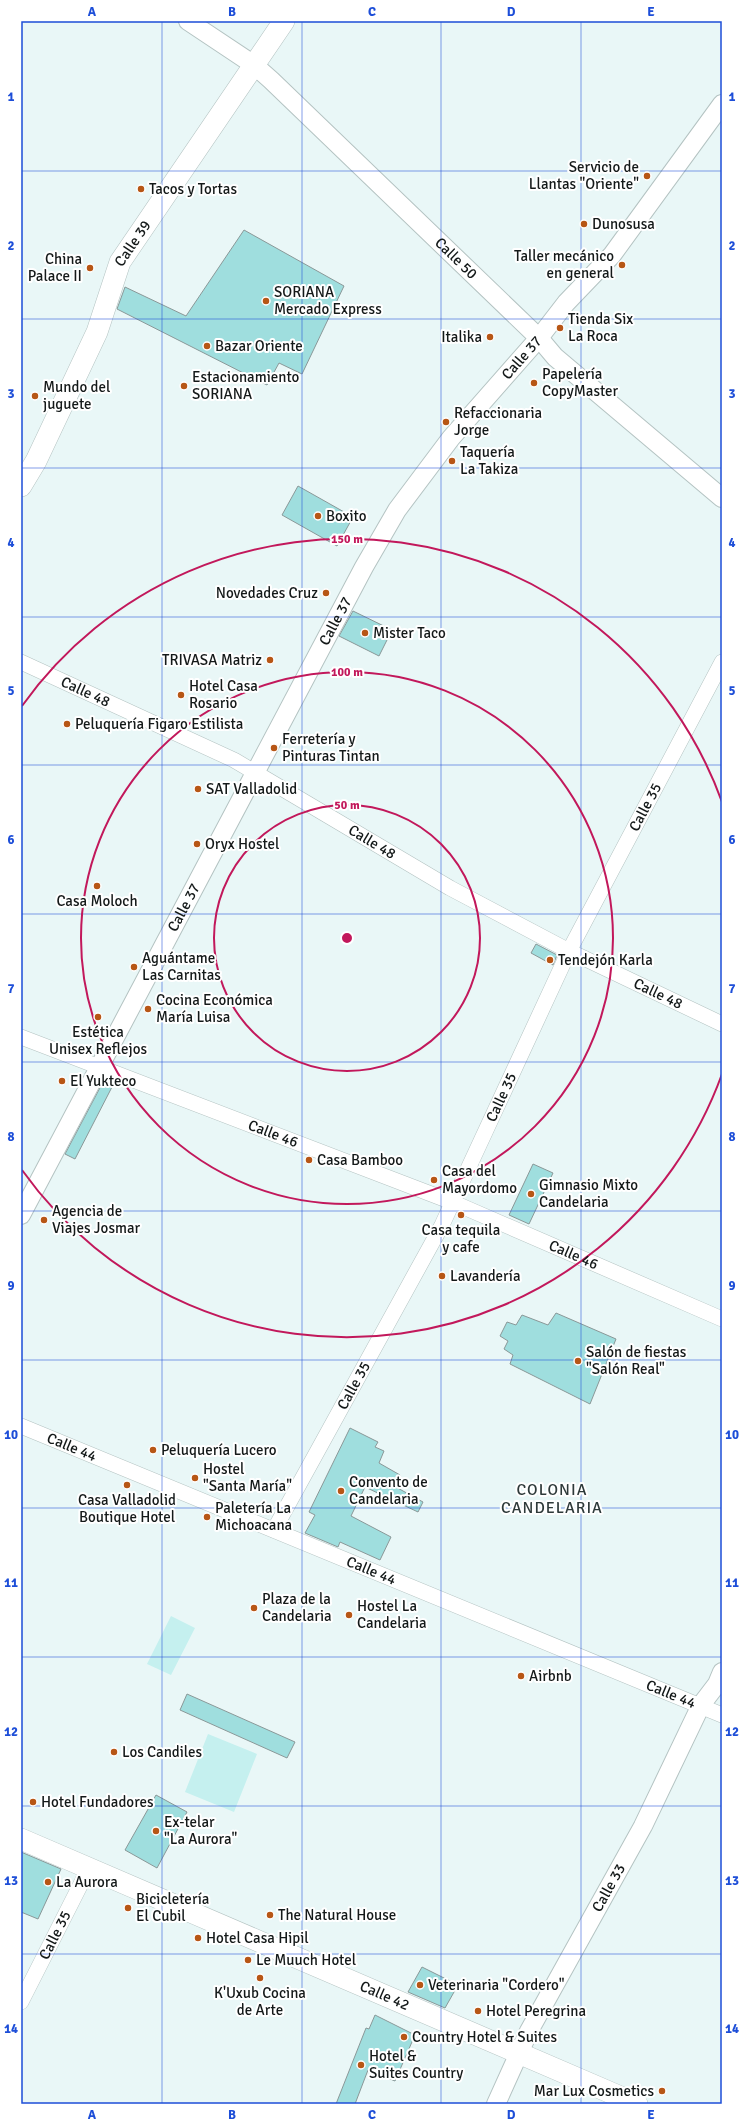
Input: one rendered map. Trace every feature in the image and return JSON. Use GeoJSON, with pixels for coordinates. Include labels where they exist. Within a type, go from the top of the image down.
{"type":"FeatureCollection","features":[{"type":"Feature","properties":{"kind":"main road","name":"Calle 39"},"geometry":{"type":"LineString","coordinates":[[21,486],[36,461],[96,332],[120,262],[284,21]]}},
{"type":"Feature","properties":{"kind":"main road","name":"Calle 42"},"geometry":{"type":"LineString","coordinates":[[21,1839],[638,2104]]}},
{"type":"Feature","properties":{"kind":"street","name":"Calle 50"},"geometry":{"type":"LineString","coordinates":[[188,21],[254,65],[539,338],[556,357],[722,498]]}},
{"type":"Feature","properties":{"kind":"street","name":"Calle 37"},"geometry":{"type":"LineString","coordinates":[[21,1215],[364,567],[398,510],[451,438],[539,338],[566,303],[612,254],[722,104]]}},
{"type":"Feature","properties":{"kind":"street","name":"Calle 48"},"geometry":{"type":"LineString","coordinates":[[21,662],[256,771],[450,888],[569,951],[722,1024]]}},
{"type":"Feature","properties":{"kind":"street","name":"Calle 35"},"geometry":{"type":"LineString","coordinates":[[274,1530],[442,1225],[569,951],[722,662]]}},
{"type":"Feature","properties":{"kind":"street","name":"Calle 46"},"geometry":{"type":"LineString","coordinates":[[21,1037],[452,1202],[722,1319]]}},
{"type":"Feature","properties":{"kind":"street","name":"Calle 44"},"geometry":{"type":"LineString","coordinates":[[21,1426],[701,1705],[722,1715]]}},
{"type":"Feature","properties":{"kind":"street","name":"Calle 33"},"geometry":{"type":"LineString","coordinates":[[496,2104],[529,2031],[643,1826],[701,1705],[717,1684],[722,1672]]}},
{"type":"Feature","properties":{"kind":"street","name":"Calle 35"},"geometry":{"type":"LineString","coordinates":[[21,2002],[89,1868]]}},
{"type":"Feature","properties":{"kind":"shaded area"},"geometry":{"type":"Polygon","coordinates":[[[171,1616],[195,1628],[171,1675],[147,1664],[171,1616]]]}},
{"type":"Feature","properties":{"kind":"shaded area"},"geometry":{"type":"Polygon","coordinates":[[[208,1734],[257,1754],[234,1812],[185,1792],[208,1734]]]}},
{"type":"Feature","properties":{"kind":"building","name":"SORIANA Mercado Express"},"geometry":{"type":"Polygon","coordinates":[[[244,230],[344,286],[302,374],[279,363],[267,385],[117,309],[125,287],[186,316],[244,230]]]}},
{"type":"Feature","properties":{"kind":"building","name":"Boxito"},"geometry":{"type":"Polygon","coordinates":[[[298,486],[353,517],[337,546],[282,515],[298,486]]]}},
{"type":"Feature","properties":{"kind":"building","name":"Mister Taco"},"geometry":{"type":"Polygon","coordinates":[[[353,611],[392,630],[379,656],[339,636],[353,611]]]}},
{"type":"Feature","properties":{"kind":"building","name":"Tendejón Karla"},"geometry":{"type":"Polygon","coordinates":[[[536,944],[557,955],[553,965],[531,953],[536,944]]]}},
{"type":"Feature","properties":{"kind":"building"},"geometry":{"type":"Polygon","coordinates":[[[103,1082],[112,1087],[75,1159],[65,1154],[103,1082]]]}},
{"type":"Feature","properties":{"kind":"building","name":"Gimnasio Mixto Candelaria"},"geometry":{"type":"Polygon","coordinates":[[[533,1164],[553,1173],[529,1224],[509,1215],[533,1164]]]}},
{"type":"Feature","properties":{"kind":"building"},"geometry":{"type":"Polygon","coordinates":[[[556,1313],[616,1339],[590,1404],[510,1364],[513,1355],[504,1349],[508,1341],[500,1336],[507,1322],[516,1325],[522,1315],[548,1325],[556,1313]]]}},
{"type":"Feature","properties":{"kind":"building","name":"Convento de Candelaria"},"geometry":{"type":"Polygon","coordinates":[[[350,1428],[378,1442],[375,1447],[384,1451],[379,1463],[400,1475],[394,1486],[423,1502],[418,1512],[365,1487],[351,1516],[391,1537],[380,1560],[340,1542],[338,1547],[305,1533],[315,1515],[309,1512],[350,1428]]]}},
{"type":"Feature","properties":{"kind":"building"},"geometry":{"type":"Polygon","coordinates":[[[187,1694],[295,1742],[287,1758],[180,1710],[187,1694]]]}},
{"type":"Feature","properties":{"kind":"building","name":"Ex-telar \"La Aurora\""},"geometry":{"type":"Polygon","coordinates":[[[156,1795],[187,1812],[157,1868],[125,1850],[156,1795]]]}},
{"type":"Feature","properties":{"kind":"building","name":"La Aurora"},"geometry":{"type":"Polygon","coordinates":[[[21,1852],[61,1869],[38,1919],[21,1912],[21,1852]]]}},
{"type":"Feature","properties":{"kind":"building"},"geometry":{"type":"Polygon","coordinates":[[[422,1967],[458,1985],[445,2008],[408,1992],[422,1967]]]}},
{"type":"Feature","properties":{"kind":"building"},"geometry":{"type":"Polygon","coordinates":[[[375,2015],[415,2035],[395,2081],[368,2070],[355,2104],[336,2104],[366,2028],[369,2029],[375,2015]]]}},
{"type":"Feature","properties":{"kind":"place","name":"Servicio de Llantas \"Oriente\""},"geometry":{"type":"Point","coordinates":[647,176]}},
{"type":"Feature","properties":{"kind":"place","name":"Tacos y Tortas"},"geometry":{"type":"Point","coordinates":[141,189]}},
{"type":"Feature","properties":{"kind":"place","name":"Dunosusa"},"geometry":{"type":"Point","coordinates":[584,224]}},
{"type":"Feature","properties":{"kind":"place","name":"Taller mecánico en general"},"geometry":{"type":"Point","coordinates":[622,265]}},
{"type":"Feature","properties":{"kind":"place","name":"China Palace II"},"geometry":{"type":"Point","coordinates":[90,268]}},
{"type":"Feature","properties":{"kind":"place","name":"SORIANA Mercado Express"},"geometry":{"type":"Point","coordinates":[266,301]}},
{"type":"Feature","properties":{"kind":"place","name":"Tienda Six La Roca"},"geometry":{"type":"Point","coordinates":[560,328]}},
{"type":"Feature","properties":{"kind":"place","name":"Italika"},"geometry":{"type":"Point","coordinates":[490,337]}},
{"type":"Feature","properties":{"kind":"place","name":"Bazar Oriente"},"geometry":{"type":"Point","coordinates":[207,346]}},
{"type":"Feature","properties":{"kind":"place","name":"Papelería CopyMaster"},"geometry":{"type":"Point","coordinates":[534,383]}},
{"type":"Feature","properties":{"kind":"place","name":"Estacionamiento SORIANA"},"geometry":{"type":"Point","coordinates":[184,386]}},
{"type":"Feature","properties":{"kind":"place","name":"Mundo del juguete"},"geometry":{"type":"Point","coordinates":[35,396]}},
{"type":"Feature","properties":{"kind":"place","name":"Refaccionaria Jorge"},"geometry":{"type":"Point","coordinates":[446,422]}},
{"type":"Feature","properties":{"kind":"place","name":"Taquería La Takiza"},"geometry":{"type":"Point","coordinates":[452,461]}},
{"type":"Feature","properties":{"kind":"place","name":"Boxito"},"geometry":{"type":"Point","coordinates":[318,516]}},
{"type":"Feature","properties":{"kind":"place","name":"Novedades Cruz"},"geometry":{"type":"Point","coordinates":[326,593]}},
{"type":"Feature","properties":{"kind":"place","name":"Mister Taco"},"geometry":{"type":"Point","coordinates":[365,633]}},
{"type":"Feature","properties":{"kind":"place","name":"TRIVASA Matriz"},"geometry":{"type":"Point","coordinates":[270,660]}},
{"type":"Feature","properties":{"kind":"place","name":"Hotel Casa Rosario"},"geometry":{"type":"Point","coordinates":[181,695]}},
{"type":"Feature","properties":{"kind":"place","name":"Peluquería Figaro Estilista"},"geometry":{"type":"Point","coordinates":[67,724]}},
{"type":"Feature","properties":{"kind":"place","name":"Ferretería y Pinturas Tintan"},"geometry":{"type":"Point","coordinates":[274,748]}},
{"type":"Feature","properties":{"kind":"place","name":"SAT Valladolid"},"geometry":{"type":"Point","coordinates":[198,789]}},
{"type":"Feature","properties":{"kind":"place","name":"Oryx Hostel"},"geometry":{"type":"Point","coordinates":[197,844]}},
{"type":"Feature","properties":{"kind":"place","name":"Casa Moloch"},"geometry":{"type":"Point","coordinates":[97,886]}},
{"type":"Feature","properties":{"kind":"place","name":"Tendejón Karla"},"geometry":{"type":"Point","coordinates":[550,960]}},
{"type":"Feature","properties":{"kind":"place","name":"Aguántame Las Carnitas"},"geometry":{"type":"Point","coordinates":[134,967]}},
{"type":"Feature","properties":{"kind":"place","name":"Cocina Económica María Luisa"},"geometry":{"type":"Point","coordinates":[148,1009]}},
{"type":"Feature","properties":{"kind":"place","name":"Estética Unisex Reflejos"},"geometry":{"type":"Point","coordinates":[98,1017]}},
{"type":"Feature","properties":{"kind":"place","name":"El Yukteco"},"geometry":{"type":"Point","coordinates":[62,1081]}},
{"type":"Feature","properties":{"kind":"place","name":"Casa Bamboo"},"geometry":{"type":"Point","coordinates":[309,1160]}},
{"type":"Feature","properties":{"kind":"place","name":"Casa del Mayordomo"},"geometry":{"type":"Point","coordinates":[434,1180]}},
{"type":"Feature","properties":{"kind":"place","name":"Gimnasio Mixto Candelaria"},"geometry":{"type":"Point","coordinates":[531,1194]}},
{"type":"Feature","properties":{"kind":"place","name":"Casa tequila y cafe"},"geometry":{"type":"Point","coordinates":[461,1215]}},
{"type":"Feature","properties":{"kind":"place","name":"Agencia de Viajes Josmar"},"geometry":{"type":"Point","coordinates":[44,1220]}},
{"type":"Feature","properties":{"kind":"place","name":"Lavandería"},"geometry":{"type":"Point","coordinates":[442,1276]}},
{"type":"Feature","properties":{"kind":"place","name":"Salón de fiestas \"Salón Real\""},"geometry":{"type":"Point","coordinates":[578,1361]}},
{"type":"Feature","properties":{"kind":"place","name":"Peluquería Lucero"},"geometry":{"type":"Point","coordinates":[153,1450]}},
{"type":"Feature","properties":{"kind":"place","name":"Hostel \"Santa María\""},"geometry":{"type":"Point","coordinates":[195,1478]}},
{"type":"Feature","properties":{"kind":"place","name":"Casa Valladolid Boutique Hotel"},"geometry":{"type":"Point","coordinates":[127,1485]}},
{"type":"Feature","properties":{"kind":"place","name":"Convento de Candelaria"},"geometry":{"type":"Point","coordinates":[341,1491]}},
{"type":"Feature","properties":{"kind":"place","name":"Paletería La Michoacana"},"geometry":{"type":"Point","coordinates":[207,1517]}},
{"type":"Feature","properties":{"kind":"place","name":"Plaza de la Candelaria"},"geometry":{"type":"Point","coordinates":[254,1608]}},
{"type":"Feature","properties":{"kind":"place","name":"Hostel La Candelaria"},"geometry":{"type":"Point","coordinates":[349,1615]}},
{"type":"Feature","properties":{"kind":"place","name":"Airbnb"},"geometry":{"type":"Point","coordinates":[521,1676]}},
{"type":"Feature","properties":{"kind":"place","name":"Los Candiles"},"geometry":{"type":"Point","coordinates":[114,1752]}},
{"type":"Feature","properties":{"kind":"place","name":"Hotel Fundadores"},"geometry":{"type":"Point","coordinates":[33,1802]}},
{"type":"Feature","properties":{"kind":"place","name":"Ex-telar \"La Aurora\""},"geometry":{"type":"Point","coordinates":[156,1831]}},
{"type":"Feature","properties":{"kind":"place","name":"La Aurora"},"geometry":{"type":"Point","coordinates":[48,1882]}},
{"type":"Feature","properties":{"kind":"place","name":"Bicicletería El Cubil"},"geometry":{"type":"Point","coordinates":[128,1908]}},
{"type":"Feature","properties":{"kind":"place","name":"The Natural House"},"geometry":{"type":"Point","coordinates":[270,1915]}},
{"type":"Feature","properties":{"kind":"place","name":"Hotel Casa Hipil"},"geometry":{"type":"Point","coordinates":[198,1938]}},
{"type":"Feature","properties":{"kind":"place","name":"Le Muuch Hotel"},"geometry":{"type":"Point","coordinates":[248,1960]}},
{"type":"Feature","properties":{"kind":"place","name":"K'Uxub Cocina de Arte"},"geometry":{"type":"Point","coordinates":[260,1978]}},
{"type":"Feature","properties":{"kind":"place","name":"Veterinaria \"Cordero\""},"geometry":{"type":"Point","coordinates":[420,1985]}},
{"type":"Feature","properties":{"kind":"place","name":"Hotel Peregrina"},"geometry":{"type":"Point","coordinates":[478,2011]}},
{"type":"Feature","properties":{"kind":"place","name":"Country Hotel & Suites"},"geometry":{"type":"Point","coordinates":[404,2037]}},
{"type":"Feature","properties":{"kind":"place","name":"Hotel & Suites Country"},"geometry":{"type":"Point","coordinates":[361,2065]}},
{"type":"Feature","properties":{"kind":"place","name":"Mar Lux Cosmetics"},"geometry":{"type":"Point","coordinates":[662,2091]}},
{"type":"Feature","properties":{"kind":"district","name":"COLONIA CANDELARIA"},"geometry":{"type":"Point","coordinates":[552,1498]}}]}
